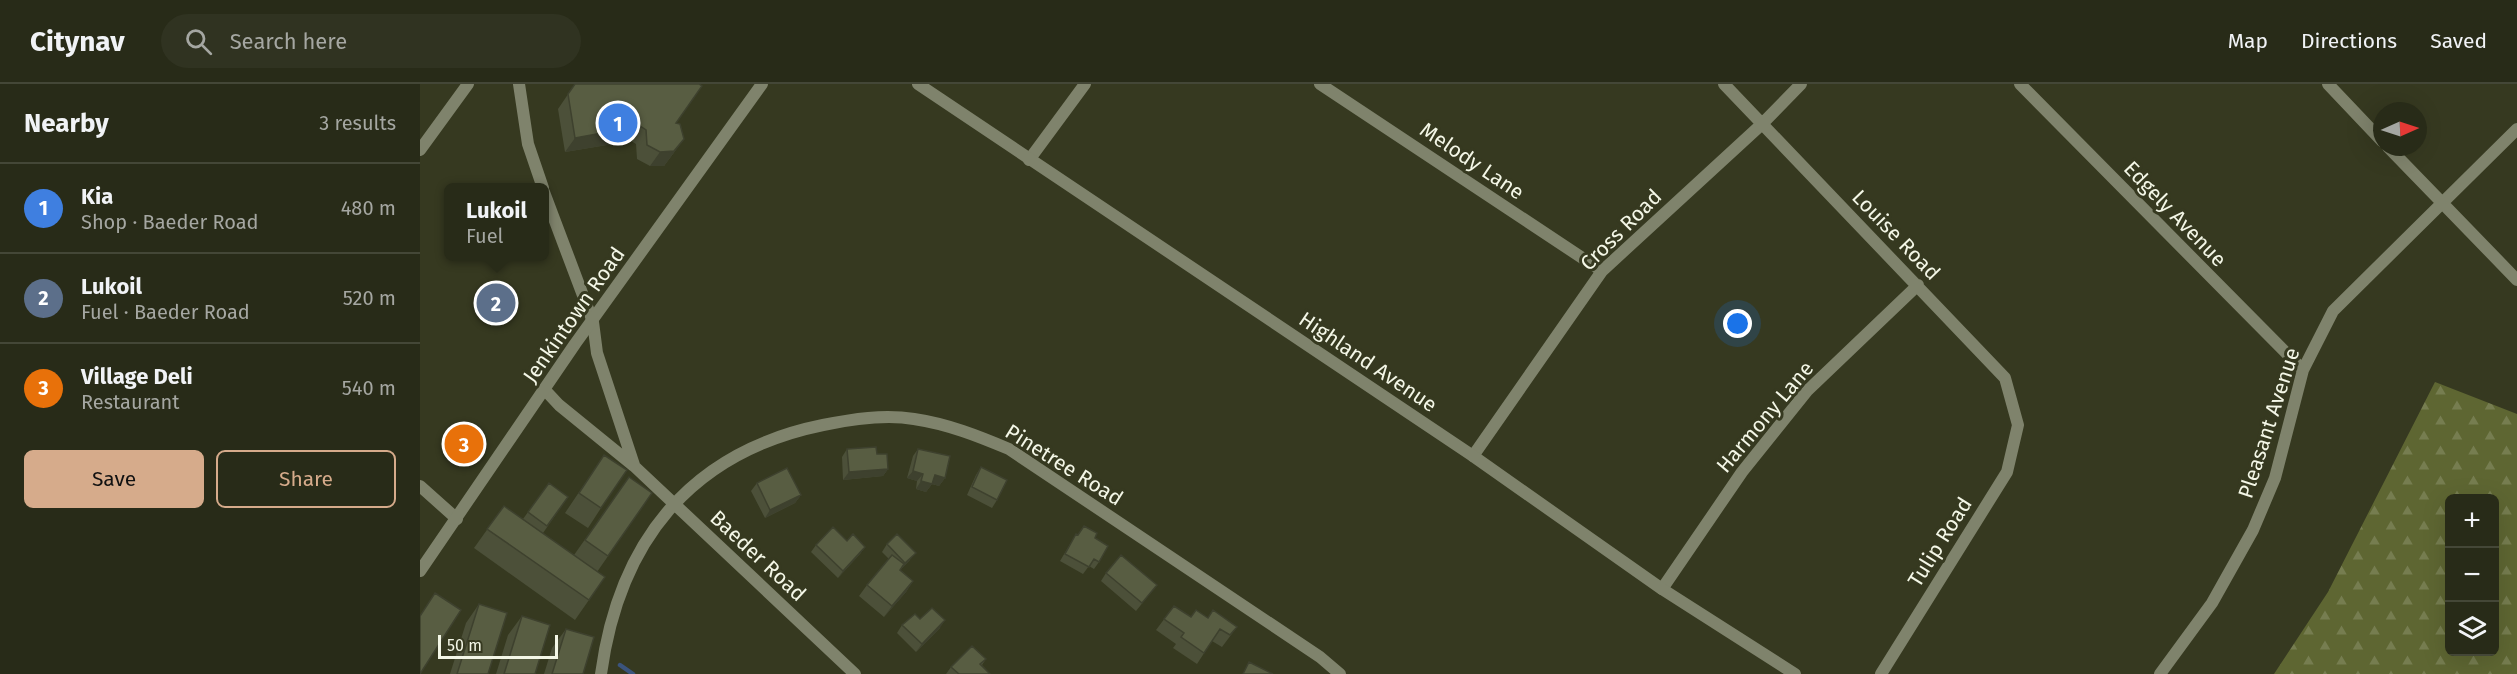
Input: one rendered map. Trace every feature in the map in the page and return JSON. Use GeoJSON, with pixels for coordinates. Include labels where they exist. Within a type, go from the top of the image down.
{"type":"FeatureCollection","features":[{"type":"Feature","properties":{"kind":"street"},"geometry":{"type":"LineString","coordinates":[[420,150],[468,84]]}},
{"type":"Feature","properties":{"kind":"street","name":"Baeder Road"},"geometry":{"type":"LineString","coordinates":[[519,84],[528,144],[541,183]]}},
{"type":"Feature","properties":{"kind":"street","name":"Jenkintown Road"},"geometry":{"type":"LineString","coordinates":[[420,571],[592,322],[762,84]]}},
{"type":"Feature","properties":{"kind":"street","name":"Highland Avenue"},"geometry":{"type":"LineString","coordinates":[[918,84],[1473,456],[1662,589],[1795,674]]}},
{"type":"Feature","properties":{"kind":"street"},"geometry":{"type":"LineString","coordinates":[[1029,160],[1085,84]]}},
{"type":"Feature","properties":{"kind":"street","name":"Melody Lane"},"geometry":{"type":"LineString","coordinates":[[1320,84],[1602,271]]}},
{"type":"Feature","properties":{"kind":"street","name":"Louise Road"},"geometry":{"type":"LineString","coordinates":[[1724,84],[2005,378],[2018,425]]}},
{"type":"Feature","properties":{"kind":"street","name":"Cross Road"},"geometry":{"type":"LineString","coordinates":[[1473,456],[1602,271],[1762,124],[1801,84]]}},
{"type":"Feature","properties":{"kind":"street","name":"Edgely Avenue"},"geometry":{"type":"LineString","coordinates":[[2020,84],[2303,370]]}},
{"type":"Feature","properties":{"kind":"street"},"geometry":{"type":"LineString","coordinates":[[2328,84],[2373,132]]}},
{"type":"Feature","properties":{"kind":"street","name":"Pleasant Avenue"},"geometry":{"type":"LineString","coordinates":[[2160,674],[2212,603],[2253,530],[2275,478],[2303,370],[2333,311],[2517,129]]}},
{"type":"Feature","properties":{"kind":"street"},"geometry":{"type":"LineString","coordinates":[[2397,156],[2517,280]]}},
{"type":"Feature","properties":{"kind":"street","name":"Baeder Road"},"geometry":{"type":"LineString","coordinates":[[549,206],[592,322],[597,353],[634,466]]}},
{"type":"Feature","properties":{"kind":"street","name":"Harmony Lane"},"geometry":{"type":"LineString","coordinates":[[1662,589],[1742,472],[1807,391],[1918,285]]}},
{"type":"Feature","properties":{"kind":"street","name":"Baeder Road"},"geometry":{"type":"LineString","coordinates":[[545,390],[674,502],[855,674]]}},
{"type":"Feature","properties":{"kind":"street","name":"Pinetree Road"},"geometry":{"type":"LineString","coordinates":[[601,674],[605,645],[618,598],[662,516],[674,502],[715,468],[760,444],[805,429],[876,418],[912,418],[954,427],[1009,449],[1320,657],[1340,674]]}},
{"type":"Feature","properties":{"kind":"street","name":"Tulip Road"},"geometry":{"type":"LineString","coordinates":[[1881,674],[2007,472],[2018,425]]}},
{"type":"Feature","properties":{"kind":"street"},"geometry":{"type":"LineString","coordinates":[[420,486],[457,519]]}},
{"type":"Feature","properties":{"kind":"green space"},"geometry":{"type":"Polygon","coordinates":[[[2435,382],[2517,414],[2517,674],[2274,674],[2328,592],[2435,382]]]}},
{"type":"Feature","properties":{"kind":"building"},"geometry":{"type":"Polygon","coordinates":[[[575,84],[699,84],[702,86],[676,123],[680,124],[684,139],[674,151],[660,152],[647,145],[646,130],[640,126],[575,138],[568,94],[575,84]]]}},
{"type":"Feature","properties":{"kind":"building"},"geometry":{"type":"Polygon","coordinates":[[[876,447],[877,454],[887,454],[888,469],[849,472],[847,449],[876,447]]]}},
{"type":"Feature","properties":{"kind":"building"},"geometry":{"type":"Polygon","coordinates":[[[918,449],[950,456],[945,478],[935,475],[932,484],[921,481],[923,474],[913,471],[918,449]]]}},
{"type":"Feature","properties":{"kind":"building"},"geometry":{"type":"Polygon","coordinates":[[[604,455],[627,470],[601,508],[579,493],[604,455]]]}},
{"type":"Feature","properties":{"kind":"building"},"geometry":{"type":"Polygon","coordinates":[[[981,467],[1007,480],[997,500],[972,487],[981,467]]]}},
{"type":"Feature","properties":{"kind":"building"},"geometry":{"type":"Polygon","coordinates":[[[787,468],[801,495],[770,510],[757,483],[787,468]]]}},
{"type":"Feature","properties":{"kind":"building"},"geometry":{"type":"Polygon","coordinates":[[[629,477],[652,493],[608,556],[585,540],[629,477]]]}},
{"type":"Feature","properties":{"kind":"building"},"geometry":{"type":"Polygon","coordinates":[[[549,483],[568,497],[547,526],[528,512],[549,483]]]}},
{"type":"Feature","properties":{"kind":"building"},"geometry":{"type":"Polygon","coordinates":[[[504,506],[605,577],[589,600],[487,529],[504,506]]]}},
{"type":"Feature","properties":{"kind":"building"},"geometry":{"type":"Polygon","coordinates":[[[1084,526],[1097,533],[1095,538],[1108,546],[1099,562],[1094,559],[1089,567],[1065,554],[1076,534],[1078,535],[1084,526]]]}},
{"type":"Feature","properties":{"kind":"building"},"geometry":{"type":"Polygon","coordinates":[[[833,527],[847,541],[853,534],[865,547],[843,571],[816,545],[833,527]]]}},
{"type":"Feature","properties":{"kind":"building"},"geometry":{"type":"Polygon","coordinates":[[[897,534],[916,553],[905,563],[887,544],[897,534]]]}},
{"type":"Feature","properties":{"kind":"building"},"geometry":{"type":"Polygon","coordinates":[[[892,555],[904,564],[900,570],[913,581],[892,606],[867,585],[892,555]]]}},
{"type":"Feature","properties":{"kind":"building"},"geometry":{"type":"Polygon","coordinates":[[[1121,555],[1157,585],[1142,603],[1106,573],[1121,555]]]}},
{"type":"Feature","properties":{"kind":"building"},"geometry":{"type":"Polygon","coordinates":[[[435,593],[461,610],[420,674],[420,616],[435,593]]]}},
{"type":"Feature","properties":{"kind":"building"},"geometry":{"type":"Polygon","coordinates":[[[479,604],[507,613],[488,674],[457,674],[479,604]]]}},
{"type":"Feature","properties":{"kind":"building"},"geometry":{"type":"Polygon","coordinates":[[[1174,606],[1191,617],[1196,610],[1208,618],[1213,610],[1237,627],[1230,635],[1220,629],[1204,653],[1181,637],[1184,633],[1164,619],[1174,606]]]}},
{"type":"Feature","properties":{"kind":"building"},"geometry":{"type":"Polygon","coordinates":[[[932,608],[945,620],[922,644],[902,625],[915,614],[920,619],[932,608]]]}},
{"type":"Feature","properties":{"kind":"building"},"geometry":{"type":"Polygon","coordinates":[[[522,616],[550,625],[535,674],[504,674],[522,616]]]}},
{"type":"Feature","properties":{"kind":"building"},"geometry":{"type":"Polygon","coordinates":[[[566,629],[594,637],[583,674],[552,674],[566,629]]]}},
{"type":"Feature","properties":{"kind":"building"},"geometry":{"type":"Polygon","coordinates":[[[972,646],[986,659],[980,664],[990,674],[959,674],[951,667],[972,646]]]}},
{"type":"Feature","properties":{"kind":"building"},"geometry":{"type":"Polygon","coordinates":[[[1249,662],[1273,674],[1243,674],[1249,662]]]}},
{"type":"Feature","properties":{"kind":"waterway"},"geometry":{"type":"LineString","coordinates":[[620,665],[633,674]]}},
{"type":"Feature","properties":{"kind":"place","name":"Kia"},"geometry":{"type":"Point","coordinates":[618,123]}},
{"type":"Feature","properties":{"kind":"place","name":"Lukoil"},"geometry":{"type":"Point","coordinates":[496,303]}},
{"type":"Feature","properties":{"kind":"place","name":"Village Deli"},"geometry":{"type":"Point","coordinates":[464,444]}}]}
